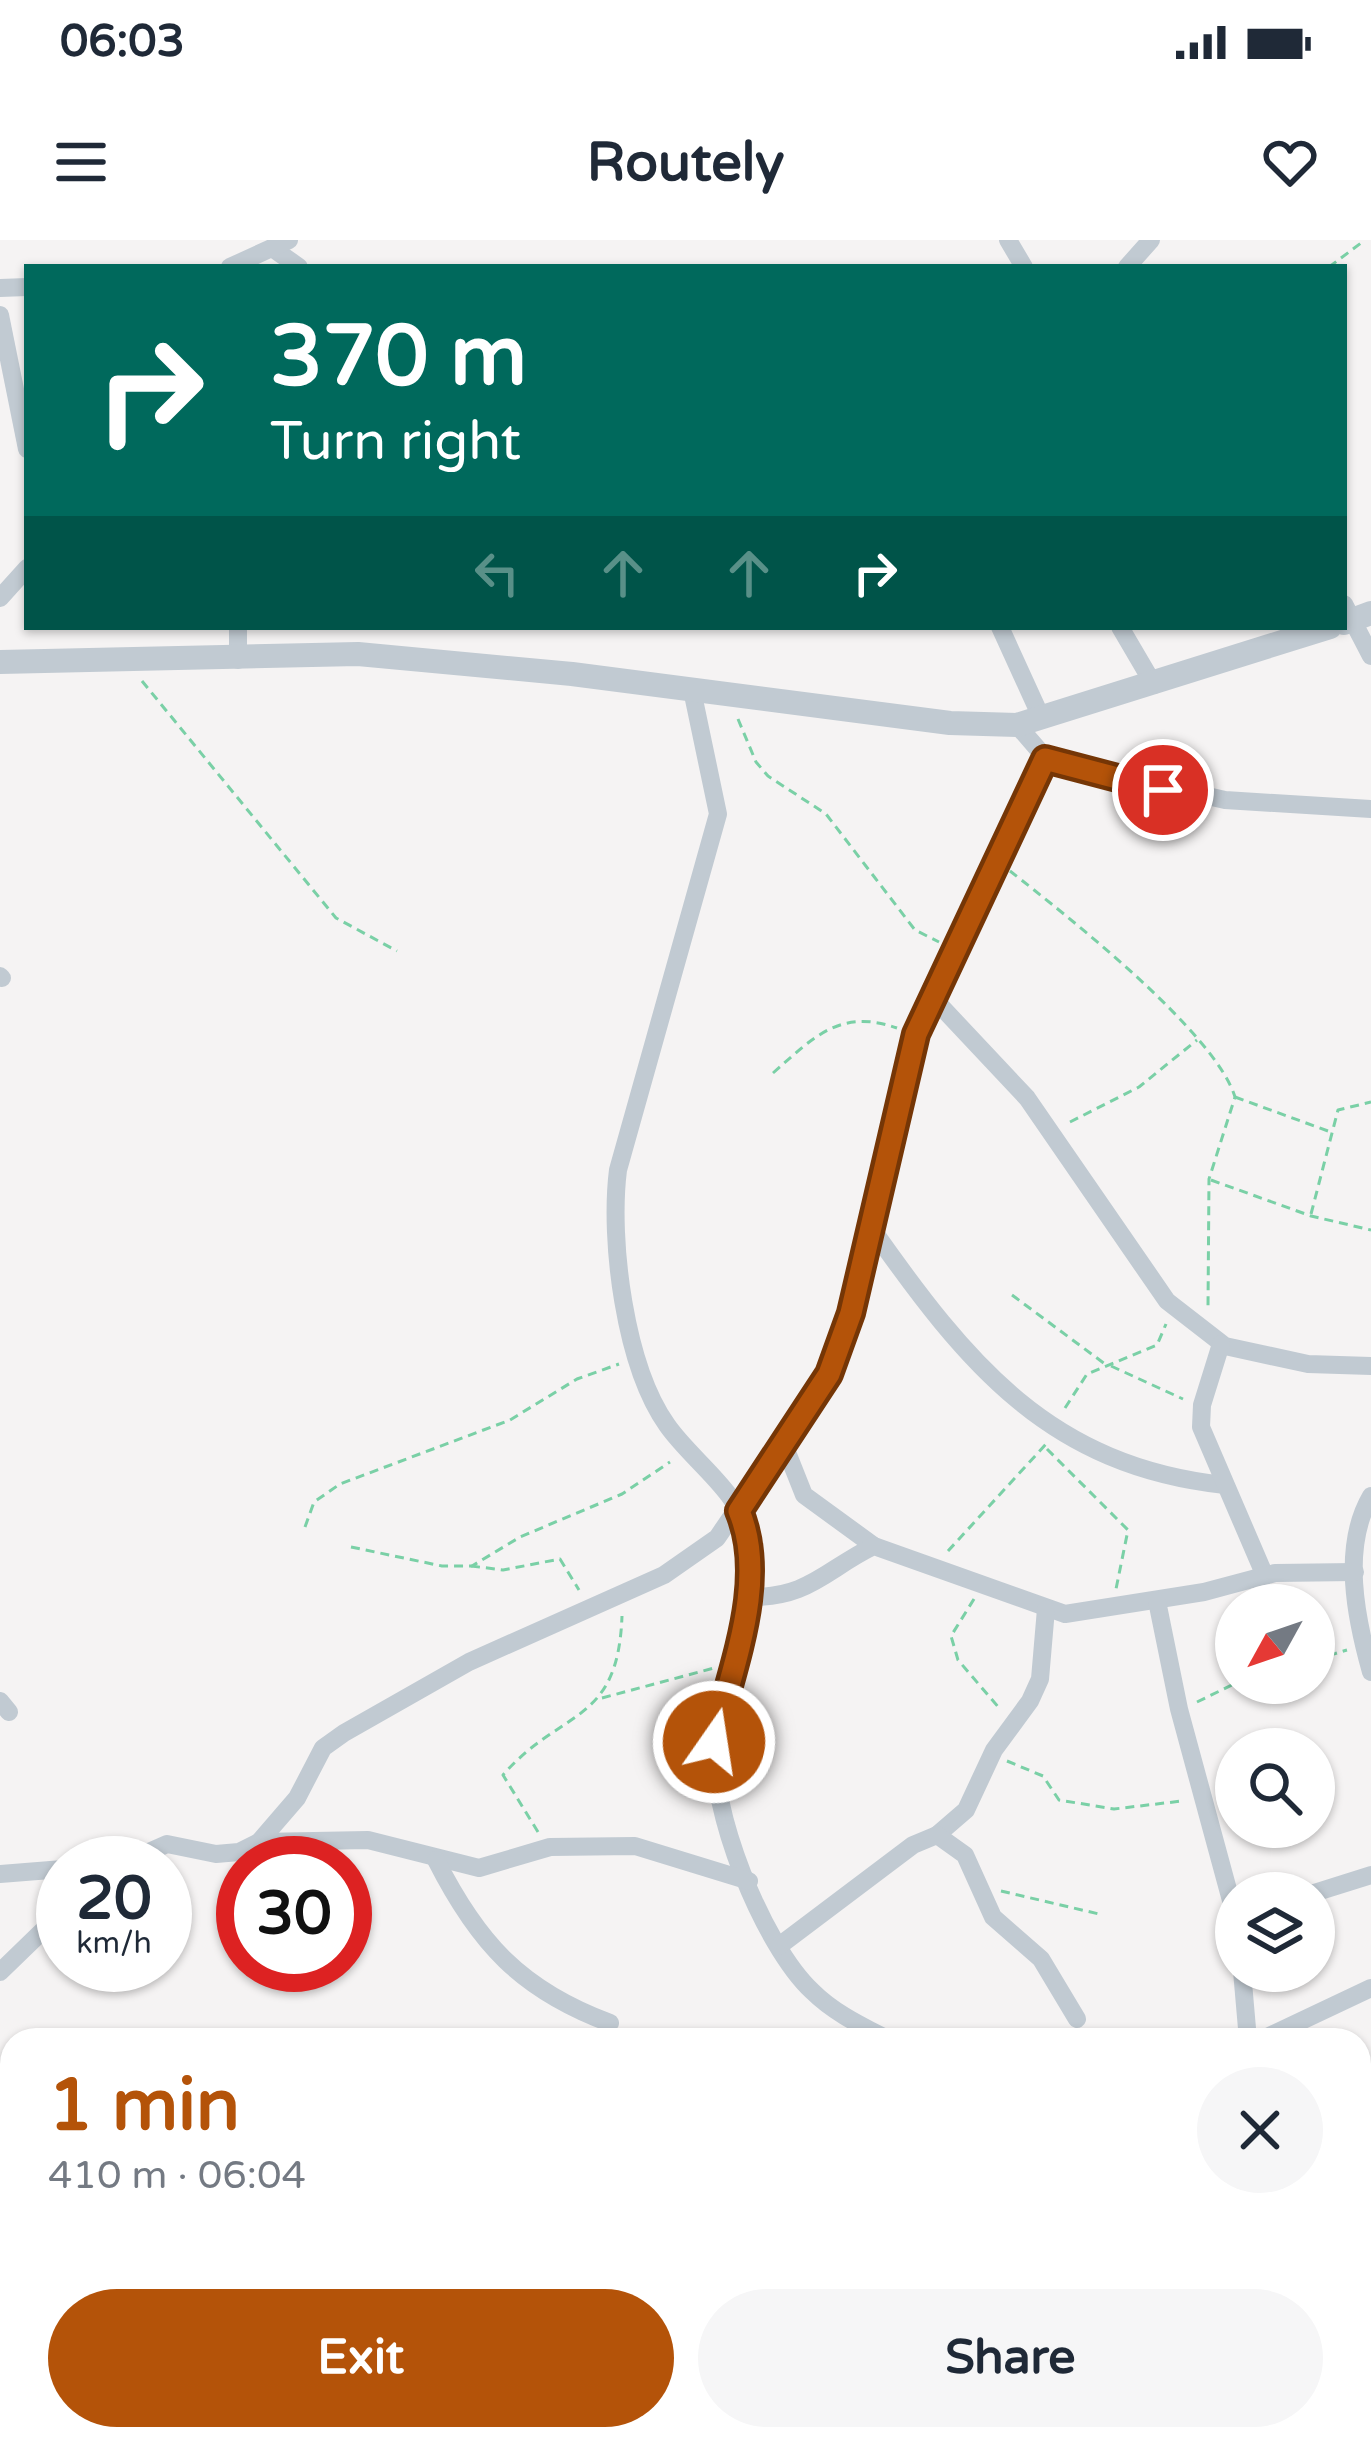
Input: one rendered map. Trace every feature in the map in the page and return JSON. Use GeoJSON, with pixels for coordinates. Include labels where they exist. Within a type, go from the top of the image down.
{"type":"FeatureCollection","features":[{"type":"Feature","properties":{"kind":"street"},"geometry":{"type":"LineString","coordinates":[[1130,264],[1152,240]]}},
{"type":"Feature","properties":{"kind":"street"},"geometry":{"type":"LineString","coordinates":[[237,264],[280,244]]}},
{"type":"Feature","properties":{"kind":"street"},"geometry":{"type":"LineString","coordinates":[[0,315],[24,434]]}},
{"type":"Feature","properties":{"kind":"street"},"geometry":{"type":"LineString","coordinates":[[1348,617],[1371,656]]}},
{"type":"Feature","properties":{"kind":"street"},"geometry":{"type":"LineString","coordinates":[[238,630],[238,659]]}},
{"type":"Feature","properties":{"kind":"street"},"geometry":{"type":"LineString","coordinates":[[264,1836],[297,1798],[323,1748],[344,1733],[470,1662],[689,1560],[739,1511],[829,1374],[851,1313],[916,1034],[1045,759],[1001,630]]}},
{"type":"Feature","properties":{"kind":"street"},"geometry":{"type":"LineString","coordinates":[[1122,630],[1154,685]]}},
{"type":"Feature","properties":{"kind":"street"},"geometry":{"type":"LineString","coordinates":[[0,662],[358,654],[730,693],[950,723],[1029,721],[1154,685],[1311,630]]}},
{"type":"Feature","properties":{"kind":"street"},"geometry":{"type":"LineString","coordinates":[[692,690],[718,814],[618,1170],[615,1196],[634,1359],[665,1424],[739,1511],[750,1548],[746,1597],[714,1742],[717,1795],[748,1881],[779,1946],[810,1990],[870,2028]]}},
{"type":"Feature","properties":{"kind":"street"},"geometry":{"type":"LineString","coordinates":[[1045,759],[1225,800],[1371,809]]}},
{"type":"Feature","properties":{"kind":"street"},"geometry":{"type":"LineString","coordinates":[[934,999],[1052,1130],[1111,1223],[1173,1305],[1214,1338],[1308,1364],[1371,1366]]}},
{"type":"Feature","properties":{"kind":"street"},"geometry":{"type":"LineString","coordinates":[[871,1226],[1049,1439],[1122,1466],[1180,1481],[1225,1485]]}},
{"type":"Feature","properties":{"kind":"street"},"geometry":{"type":"LineString","coordinates":[[1214,1338],[1201,1427],[1265,1576]]}},
{"type":"Feature","properties":{"kind":"street"},"geometry":{"type":"LineString","coordinates":[[783,1442],[804,1495],[874,1546],[937,1564],[1065,1614],[1157,1601],[1265,1576],[1355,1572]]}},
{"type":"Feature","properties":{"kind":"street"},"geometry":{"type":"LineString","coordinates":[[1371,1496],[1364,1508],[1355,1572],[1371,1672]]}},
{"type":"Feature","properties":{"kind":"street"},"geometry":{"type":"LineString","coordinates":[[746,1597],[772,1597],[817,1582],[874,1546]]}},
{"type":"Feature","properties":{"kind":"street"},"geometry":{"type":"LineString","coordinates":[[1157,1601],[1178,1709],[1223,1872]]}},
{"type":"Feature","properties":{"kind":"street"},"geometry":{"type":"LineString","coordinates":[[779,1946],[966,1810],[992,1755],[1040,1679],[1046,1609]]}},
{"type":"Feature","properties":{"kind":"street"},"geometry":{"type":"LineString","coordinates":[[937,1835],[957,1845],[993,1917],[1041,1959],[1077,2019]]}},
{"type":"Feature","properties":{"kind":"street"},"geometry":{"type":"LineString","coordinates":[[372,1841],[479,1868],[550,1847],[655,1849],[748,1881]]}},
{"type":"Feature","properties":{"kind":"street"},"geometry":{"type":"LineString","coordinates":[[436,1860],[484,1942],[540,1991],[610,2023]]}},
{"type":"Feature","properties":{"kind":"street"},"geometry":{"type":"LineString","coordinates":[[0,1874],[36,1871]]}},
{"type":"Feature","properties":{"kind":"street"},"geometry":{"type":"LineString","coordinates":[[1335,1886],[1371,1875]]}},
{"type":"Feature","properties":{"kind":"street"},"geometry":{"type":"LineString","coordinates":[[0,1972],[36,1937]]}},
{"type":"Feature","properties":{"kind":"street"},"geometry":{"type":"LineString","coordinates":[[1286,2028],[1371,1988]]}},
{"type":"Feature","properties":{"kind":"street"},"geometry":{"type":"LineString","coordinates":[[1244,1992],[1247,2028]]}},
{"type":"Feature","properties":{"kind":"path"},"geometry":{"type":"LineString","coordinates":[[1333,264],[1365,240]]}},
{"type":"Feature","properties":{"kind":"path"},"geometry":{"type":"LineString","coordinates":[[126,661],[337,918],[397,950]]}},
{"type":"Feature","properties":{"kind":"path"},"geometry":{"type":"LineString","coordinates":[[730,693],[747,745],[768,776],[826,814],[915,929],[957,949]]}},
{"type":"Feature","properties":{"kind":"path"},"geometry":{"type":"LineString","coordinates":[[996,859],[1122,966],[1197,1040],[1235,1097],[1330,1131]]}},
{"type":"Feature","properties":{"kind":"path"},"geometry":{"type":"LineString","coordinates":[[773,1073],[838,1022],[863,1018],[916,1034]]}},
{"type":"Feature","properties":{"kind":"path"},"geometry":{"type":"LineString","coordinates":[[1052,1130],[1139,1087],[1197,1040]]}},
{"type":"Feature","properties":{"kind":"path"},"geometry":{"type":"LineString","coordinates":[[1214,1338],[1209,1179],[1235,1097]]}},
{"type":"Feature","properties":{"kind":"path"},"geometry":{"type":"LineString","coordinates":[[1311,1216],[1338,1110],[1371,1102]]}},
{"type":"Feature","properties":{"kind":"path"},"geometry":{"type":"LineString","coordinates":[[1209,1179],[1311,1216],[1371,1230]]}},
{"type":"Feature","properties":{"kind":"path"},"geometry":{"type":"LineString","coordinates":[[1012,1295],[1125,1376],[1202,1405]]}},
{"type":"Feature","properties":{"kind":"path"},"geometry":{"type":"LineString","coordinates":[[937,1564],[1049,1439],[1087,1374],[1156,1346],[1173,1305]]}},
{"type":"Feature","properties":{"kind":"path"},"geometry":{"type":"LineString","coordinates":[[305,1527],[314,1502],[340,1484],[510,1420],[578,1379],[634,1359]]}},
{"type":"Feature","properties":{"kind":"path"},"geometry":{"type":"LineString","coordinates":[[1049,1439],[1128,1530],[1111,1609]]}},
{"type":"Feature","properties":{"kind":"path"},"geometry":{"type":"LineString","coordinates":[[470,1566],[520,1537],[622,1494],[687,1451]]}},
{"type":"Feature","properties":{"kind":"path"},"geometry":{"type":"LineString","coordinates":[[351,1547],[442,1566],[503,1570],[560,1558],[589,1607]]}},
{"type":"Feature","properties":{"kind":"path"},"geometry":{"type":"LineString","coordinates":[[987,1583],[960,1614],[951,1636],[958,1660],[1013,1725]]}},
{"type":"Feature","properties":{"kind":"path"},"geometry":{"type":"LineString","coordinates":[[601,1699],[618,1659],[622,1592]]}},
{"type":"Feature","properties":{"kind":"path"},"geometry":{"type":"LineString","coordinates":[[1335,1654],[1364,1646]]}},
{"type":"Feature","properties":{"kind":"path"},"geometry":{"type":"LineString","coordinates":[[550,1847],[503,1775],[601,1699],[689,1671],[732,1665]]}},
{"type":"Feature","properties":{"kind":"path"},"geometry":{"type":"LineString","coordinates":[[1178,1709],[1215,1692]]}},
{"type":"Feature","properties":{"kind":"path"},"geometry":{"type":"LineString","coordinates":[[992,1755],[1043,1776],[1059,1800],[1114,1809],[1202,1798]]}},
{"type":"Feature","properties":{"kind":"path"},"geometry":{"type":"LineString","coordinates":[[980,1886],[1099,1914]]}},
{"type":"Feature","properties":{"kind":"route"},"geometry":{"type":"LineString","coordinates":[[714,1742],[744,1616],[750,1563],[747,1529],[739,1511],[829,1374],[851,1313],[916,1034],[990,869],[1040,778],[1045,759],[1082,764],[1163,790]]}}]}
